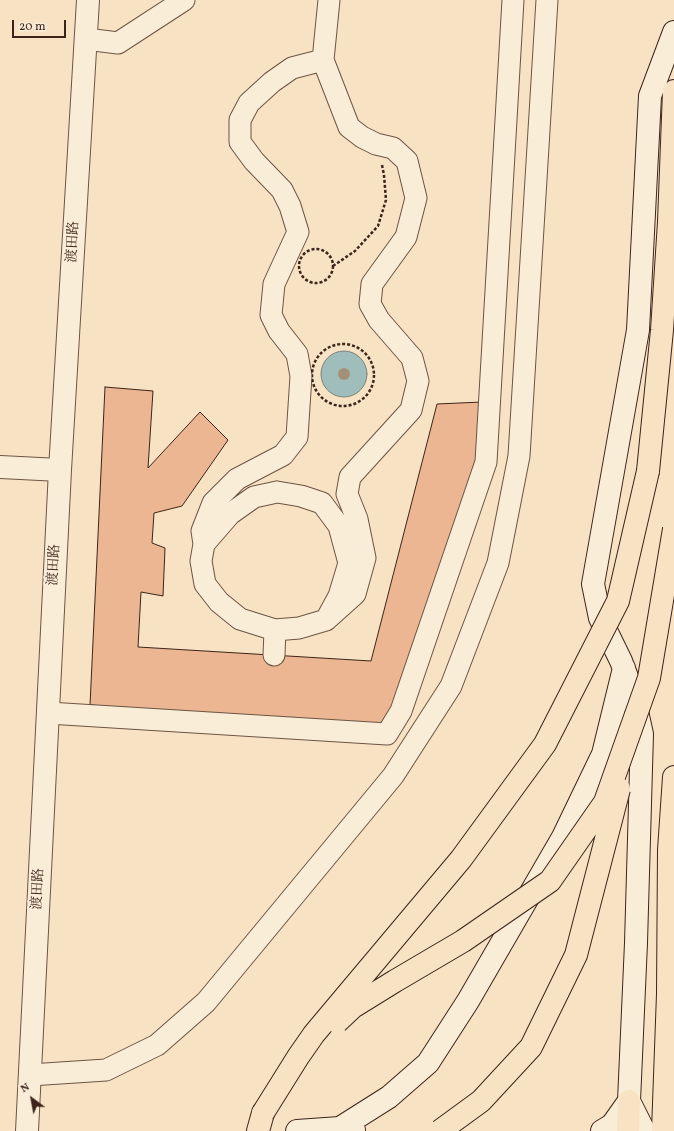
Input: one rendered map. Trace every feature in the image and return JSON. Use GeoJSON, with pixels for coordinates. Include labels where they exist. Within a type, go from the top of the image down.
{"type":"FeatureCollection","features":[{"type":"Feature","properties":{"kind":"highway"},"geometry":{"type":"LineString","coordinates":[[258,1131],[263,1113],[314,1034],[460,859],[545,744],[618,601],[648,471],[662,330],[669,230],[674,91]]}},
{"type":"Feature","properties":{"kind":"highway"},"geometry":{"type":"LineString","coordinates":[[440,1131],[481,1101],[531,1047],[576,955],[648,678],[674,529]]}},
{"type":"Feature","properties":{"kind":"highway"},"geometry":{"type":"LineString","coordinates":[[298,1057],[353,1007],[463,941],[550,881],[605,802],[648,678]]}},
{"type":"Feature","properties":{"kind":"highway"},"geometry":{"type":"LineString","coordinates":[[663,1131],[668,994],[669,850],[674,777]]}},
{"type":"Feature","properties":{"kind":"highway"},"geometry":{"type":"LineString","coordinates":[[628,1131],[629,1101]]}},
{"type":"Feature","properties":{"kind":"main road","name":"渡田路"},"geometry":{"type":"LineString","coordinates":[[27,1131],[60,470],[88,0]]}},
{"type":"Feature","properties":{"kind":"main road"},"geometry":{"type":"LineString","coordinates":[[644,1131],[629,1101],[636,943],[642,734],[633,693],[624,668],[600,618],[593,584],[638,330],[650,96],[674,32]]}},
{"type":"Feature","properties":{"kind":"main road"},"geometry":{"type":"LineString","coordinates":[[0,467],[60,470]]}},
{"type":"Feature","properties":{"kind":"main road"},"geometry":{"type":"LineString","coordinates":[[297,1131],[348,1129],[389,1097],[428,1063],[468,1001],[563,837],[603,754],[624,668]]}},
{"type":"Feature","properties":{"kind":"main road"},"geometry":{"type":"LineString","coordinates":[[602,1131],[612,1125],[629,1101]]}},
{"type":"Feature","properties":{"kind":"street"},"geometry":{"type":"LineString","coordinates":[[86,39],[118,43],[184,0]]}},
{"type":"Feature","properties":{"kind":"street"},"geometry":{"type":"LineString","coordinates":[[323,60],[292,68],[272,82],[249,103],[240,120],[240,142],[254,161],[282,190],[290,206],[298,232],[274,284],[271,315],[279,331],[297,354],[301,376],[297,437],[283,455],[237,479],[213,503],[202,531],[204,544],[201,561],[205,584],[219,602],[240,619],[275,630],[300,628],[326,620],[355,594],[366,558],[357,519],[347,494],[350,477],[412,410],[418,381],[412,358],[379,320],[370,304],[372,284],[406,237],[416,198],[407,161],[394,148],[376,144],[362,137],[349,127],[323,60],[328,0]]}},
{"type":"Feature","properties":{"kind":"street"},"geometry":{"type":"LineString","coordinates":[[48,713],[387,734],[401,711],[486,462],[513,0]]}},
{"type":"Feature","properties":{"kind":"street"},"geometry":{"type":"LineString","coordinates":[[30,1075],[106,1070],[156,1045],[206,1002],[393,776],[451,686],[498,563],[519,456],[547,0]]}},
{"type":"Feature","properties":{"kind":"street"},"geometry":{"type":"LineString","coordinates":[[204,544],[230,514],[254,497],[276,492],[301,496],[322,503],[339,526],[349,563],[340,596],[326,620]]}},
{"type":"Feature","properties":{"kind":"street"},"geometry":{"type":"LineString","coordinates":[[274,655],[275,630]]}},
{"type":"Feature","properties":{"kind":"path"},"geometry":{"type":"LineString","coordinates":[[333,266],[329,256],[320,250],[314,250],[305,254],[299,263],[301,274],[304,278],[309,282],[320,283],[329,276],[333,266],[355,251],[378,226],[386,200],[384,175],[376,144]]}},
{"type":"Feature","properties":{"kind":"path"},"geometry":{"type":"LineString","coordinates":[[338,344],[348,344],[357,347],[365,353],[371,361],[374,370],[373,384],[366,396],[358,402],[348,406],[328,402],[320,395],[314,386],[312,375],[314,365],[319,356],[327,348],[338,344]]}},
{"type":"Feature","properties":{"kind":"water"},"geometry":{"type":"Polygon","coordinates":[[[344,351],[357,355],[363,361],[367,374],[363,387],[357,393],[344,397],[331,393],[325,387],[321,374],[325,361],[331,355],[344,351]]]}},
{"type":"Feature","properties":{"kind":"building"},"geometry":{"type":"Polygon","coordinates":[[[105,387],[153,391],[148,468],[200,412],[228,440],[182,506],[154,513],[152,543],[165,548],[163,596],[141,592],[138,647],[371,661],[437,404],[482,402],[480,463],[401,694],[379,726],[90,705],[105,387]]]}}]}
